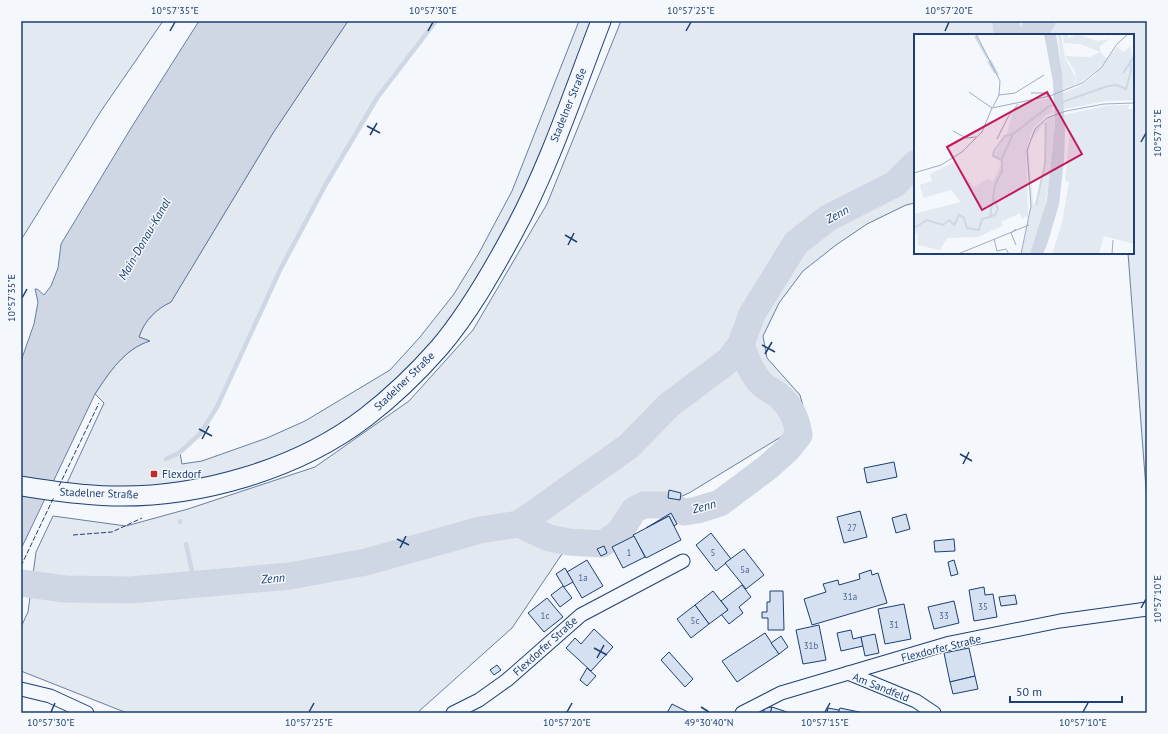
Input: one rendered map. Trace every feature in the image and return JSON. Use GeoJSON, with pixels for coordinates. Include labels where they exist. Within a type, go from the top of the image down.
{"type":"FeatureCollection","features":[{"type":"Feature","properties":{"kind":"main road","name":"Stadelner Straße"},"geometry":{"type":"LineString","coordinates":[[21,486],[62,493],[112,496],[180,492],[237,480],[288,461],[336,437],[365,418],[396,392],[439,347],[468,309],[493,268],[514,232],[532,193],[601,21]]}},
{"type":"Feature","properties":{"kind":"street","name":"Flexdorfer Straße"},"geometry":{"type":"LineString","coordinates":[[453,713],[480,700],[507,680],[581,615],[683,561]]}},
{"type":"Feature","properties":{"kind":"street","name":"Flexdorfer Straße"},"geometry":{"type":"LineString","coordinates":[[742,713],[781,693],[950,643],[1060,621],[1147,609]]}},
{"type":"Feature","properties":{"kind":"street","name":"Am Sandfeld"},"geometry":{"type":"LineString","coordinates":[[848,673],[916,701],[934,713]]}},
{"type":"Feature","properties":{"kind":"street"},"geometry":{"type":"LineString","coordinates":[[21,689],[50,696],[87,713]]}},
{"type":"Feature","properties":{"kind":"shaded area"},"geometry":{"type":"Polygon","coordinates":[[[21,21],[163,21],[101,111],[21,240],[21,21]]]}},
{"type":"Feature","properties":{"kind":"shaded area"},"geometry":{"type":"Polygon","coordinates":[[[348,21],[436,21],[377,98],[326,184],[280,270],[217,407],[200,434],[180,453],[182,464],[202,461],[267,438],[305,421],[390,370],[420,337],[454,294],[479,253],[512,191],[579,21],[601,21],[514,231],[396,392],[288,461],[148,495],[67,483],[104,403],[95,394],[112,370],[125,356],[141,344],[150,341],[139,337],[147,321],[160,308],[171,302],[273,133],[348,21]]]}},
{"type":"Feature","properties":{"kind":"shaded area"},"geometry":{"type":"Polygon","coordinates":[[[621,21],[1147,21],[1147,502],[1128,254],[1134,254],[1134,34],[914,34],[914,203],[906,205],[867,224],[836,245],[803,271],[779,303],[763,336],[767,358],[800,395],[807,421],[689,493],[566,548],[512,628],[417,713],[127,713],[21,671],[21,627],[28,612],[36,552],[53,516],[126,526],[188,509],[315,467],[409,401],[473,330],[547,204],[621,21]]]}},
{"type":"Feature","properties":{"kind":"water","name":"Main-Donau-Kanal"},"geometry":{"type":"Polygon","coordinates":[[[199,21],[348,21],[273,133],[171,302],[160,308],[147,321],[139,337],[150,341],[141,344],[125,356],[112,370],[95,394],[21,549],[21,361],[34,324],[38,302],[35,289],[44,295],[51,286],[58,268],[61,244],[131,128],[199,21]]]}},
{"type":"Feature","properties":{"kind":"building"},"geometry":{"type":"Polygon","coordinates":[[[894,462],[897,477],[867,483],[864,468],[894,462]]]}},
{"type":"Feature","properties":{"kind":"building"},"geometry":{"type":"Polygon","coordinates":[[[669,490],[681,493],[680,500],[668,498],[669,490]]]}},
{"type":"Feature","properties":{"kind":"building"},"geometry":{"type":"Polygon","coordinates":[[[860,511],[867,537],[844,543],[837,517],[860,511]]]}},
{"type":"Feature","properties":{"kind":"building"},"geometry":{"type":"Polygon","coordinates":[[[671,513],[677,524],[674,526],[669,516],[646,528],[671,513]]]}},
{"type":"Feature","properties":{"kind":"building"},"geometry":{"type":"Polygon","coordinates":[[[906,514],[910,529],[896,533],[892,518],[906,514]]]}},
{"type":"Feature","properties":{"kind":"building"},"geometry":{"type":"Polygon","coordinates":[[[669,516],[681,540],[646,558],[633,535],[669,516]]]}},
{"type":"Feature","properties":{"kind":"building"},"geometry":{"type":"Polygon","coordinates":[[[711,533],[731,559],[716,571],[696,545],[711,533]]]}},
{"type":"Feature","properties":{"kind":"building"},"geometry":{"type":"Polygon","coordinates":[[[634,536],[645,557],[623,568],[612,547],[634,536]]]}},
{"type":"Feature","properties":{"kind":"building"},"geometry":{"type":"Polygon","coordinates":[[[954,539],[955,551],[935,552],[934,541],[954,539]]]}},
{"type":"Feature","properties":{"kind":"building"},"geometry":{"type":"Polygon","coordinates":[[[604,546],[607,553],[601,556],[597,549],[604,546]]]}},
{"type":"Feature","properties":{"kind":"building"},"geometry":{"type":"Polygon","coordinates":[[[744,549],[764,575],[746,589],[725,563],[744,549]]]}},
{"type":"Feature","properties":{"kind":"building"},"geometry":{"type":"Polygon","coordinates":[[[587,560],[603,586],[582,598],[567,572],[587,560]]]}},
{"type":"Feature","properties":{"kind":"building"},"geometry":{"type":"Polygon","coordinates":[[[954,560],[958,574],[951,576],[948,562],[954,560]]]}},
{"type":"Feature","properties":{"kind":"building"},"geometry":{"type":"Polygon","coordinates":[[[565,568],[573,582],[564,587],[556,574],[565,568]]]}},
{"type":"Feature","properties":{"kind":"building"},"geometry":{"type":"Polygon","coordinates":[[[871,570],[872,575],[878,573],[887,603],[812,625],[804,599],[826,592],[823,584],[838,580],[839,585],[860,579],[859,574],[871,570]]]}},
{"type":"Feature","properties":{"kind":"building"},"geometry":{"type":"Polygon","coordinates":[[[742,585],[751,597],[739,607],[743,613],[729,624],[721,614],[728,610],[721,601],[742,585]]]}},
{"type":"Feature","properties":{"kind":"building"},"geometry":{"type":"Polygon","coordinates":[[[563,586],[572,598],[560,607],[551,595],[563,586]]]}},
{"type":"Feature","properties":{"kind":"building"},"geometry":{"type":"Polygon","coordinates":[[[984,587],[985,595],[993,594],[997,617],[974,621],[969,590],[984,587]]]}},
{"type":"Feature","properties":{"kind":"building"},"geometry":{"type":"Polygon","coordinates":[[[713,591],[728,610],[709,624],[695,605],[713,591]]]}},
{"type":"Feature","properties":{"kind":"building"},"geometry":{"type":"Polygon","coordinates":[[[770,591],[783,591],[784,630],[768,630],[768,618],[762,618],[762,612],[767,612],[767,602],[770,602],[770,591]]]}},
{"type":"Feature","properties":{"kind":"building"},"geometry":{"type":"Polygon","coordinates":[[[1015,595],[1017,604],[1001,606],[999,597],[1015,595]]]}},
{"type":"Feature","properties":{"kind":"building"},"geometry":{"type":"Polygon","coordinates":[[[547,598],[563,617],[544,632],[528,613],[547,598]]]}},
{"type":"Feature","properties":{"kind":"building"},"geometry":{"type":"Polygon","coordinates":[[[954,601],[959,623],[934,629],[928,607],[954,601]]]}},
{"type":"Feature","properties":{"kind":"building"},"geometry":{"type":"Polygon","coordinates":[[[904,604],[911,639],[885,644],[878,609],[904,604]]]}},
{"type":"Feature","properties":{"kind":"building"},"geometry":{"type":"Polygon","coordinates":[[[695,605],[709,624],[691,638],[677,619],[695,605]]]}},
{"type":"Feature","properties":{"kind":"building"},"geometry":{"type":"Polygon","coordinates":[[[819,625],[826,660],[803,664],[796,630],[819,625]]]}},
{"type":"Feature","properties":{"kind":"building"},"geometry":{"type":"Polygon","coordinates":[[[594,629],[613,647],[591,671],[566,648],[575,638],[581,644],[594,629]]]}},
{"type":"Feature","properties":{"kind":"building"},"geometry":{"type":"Polygon","coordinates":[[[851,630],[853,639],[861,637],[863,646],[841,651],[837,633],[851,630]]]}},
{"type":"Feature","properties":{"kind":"building"},"geometry":{"type":"Polygon","coordinates":[[[765,633],[779,654],[737,682],[722,661],[765,633]]]}},
{"type":"Feature","properties":{"kind":"building"},"geometry":{"type":"Polygon","coordinates":[[[875,634],[879,653],[865,656],[861,637],[875,634]]]}},
{"type":"Feature","properties":{"kind":"building"},"geometry":{"type":"Polygon","coordinates":[[[781,636],[788,647],[779,654],[771,643],[781,636]]]}},
{"type":"Feature","properties":{"kind":"building"},"geometry":{"type":"Polygon","coordinates":[[[969,648],[975,676],[950,682],[944,653],[969,648]]]}},
{"type":"Feature","properties":{"kind":"building"},"geometry":{"type":"Polygon","coordinates":[[[669,652],[693,679],[685,687],[661,660],[669,652]]]}},
{"type":"Feature","properties":{"kind":"building"},"geometry":{"type":"Polygon","coordinates":[[[497,665],[501,670],[494,675],[490,670],[497,665]]]}},
{"type":"Feature","properties":{"kind":"building"},"geometry":{"type":"Polygon","coordinates":[[[587,668],[596,676],[587,686],[580,680],[587,668]]]}},
{"type":"Feature","properties":{"kind":"building"},"geometry":{"type":"Polygon","coordinates":[[[975,676],[978,689],[953,694],[950,682],[975,676]]]}},
{"type":"Feature","properties":{"kind":"building"},"geometry":{"type":"Polygon","coordinates":[[[672,704],[690,713],[667,713],[672,704]]]}},
{"type":"Feature","properties":{"kind":"building"},"geometry":{"type":"Polygon","coordinates":[[[772,707],[790,713],[770,713],[772,707]]]}},
{"type":"Feature","properties":{"kind":"building"},"geometry":{"type":"Polygon","coordinates":[[[772,707],[770,713],[763,713],[765,708],[772,707]]]}},
{"type":"Feature","properties":{"kind":"building"},"geometry":{"type":"Polygon","coordinates":[[[828,708],[839,710],[838,713],[827,713],[828,708]]]}},
{"type":"Feature","properties":{"kind":"building"},"geometry":{"type":"Polygon","coordinates":[[[840,708],[864,713],[838,713],[840,708]]]}},
{"type":"Feature","properties":{"kind":"waterway"},"geometry":{"type":"LineString","coordinates":[[166,459],[179,453],[200,434],[217,407],[280,270],[326,184],[377,98],[436,21]]}},
{"type":"Feature","properties":{"kind":"waterway","name":"Zenn"},"geometry":{"type":"LineString","coordinates":[[1006,21],[1007,34]]}},
{"type":"Feature","properties":{"kind":"waterway","name":"Zenn"},"geometry":{"type":"LineString","coordinates":[[1032,34],[1042,21]]}},
{"type":"Feature","properties":{"kind":"waterway","name":"Zenn"},"geometry":{"type":"LineString","coordinates":[[21,583],[65,589],[130,590],[290,576],[366,562],[480,530],[519,524],[629,446],[669,405],[729,360],[741,344],[752,314],[796,243],[828,218],[895,184],[914,165]]}},
{"type":"Feature","properties":{"kind":"waterway","name":"Zenn"},"geometry":{"type":"LineString","coordinates":[[519,524],[549,538],[569,542],[602,544],[619,533],[634,510],[644,505],[667,505],[684,512],[697,510],[720,503],[768,467],[787,450],[799,435],[798,429],[795,418],[786,403],[755,376],[749,366],[741,344]]}},
{"type":"Feature","properties":{"kind":"waterway"},"geometry":{"type":"LineString","coordinates":[[186,544],[195,585]]}},
{"type":"Feature","properties":{"kind":"fence"},"geometry":{"type":"LineString","coordinates":[[59,486],[99,403]]}},
{"type":"Feature","properties":{"kind":"fence"},"geometry":{"type":"LineString","coordinates":[[21,566],[54,497]]}},
{"type":"Feature","properties":{"kind":"fence"},"geometry":{"type":"LineString","coordinates":[[73,535],[112,532],[142,518]]}},
{"type":"Feature","properties":{"kind":"place","name":"Flexdorf"},"geometry":{"type":"Point","coordinates":[154,474]}}]}
